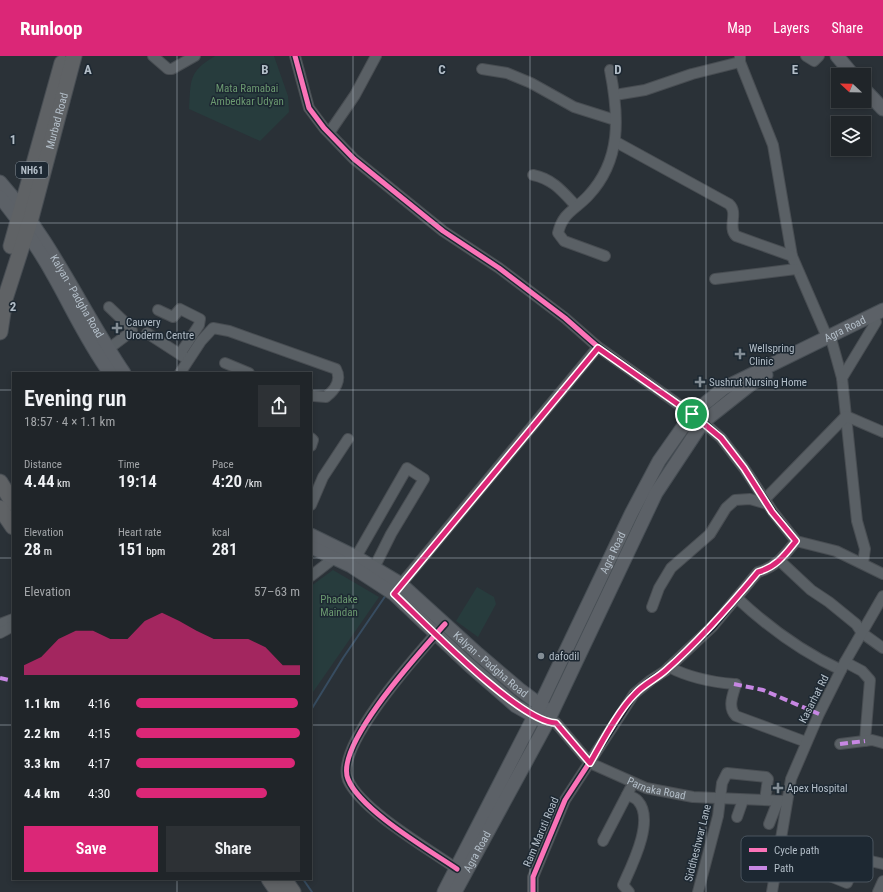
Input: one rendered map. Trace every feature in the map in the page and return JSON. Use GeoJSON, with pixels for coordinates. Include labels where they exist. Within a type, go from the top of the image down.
{"type":"FeatureCollection","features":[{"type":"Feature","properties":{"kind":"highway","name":"NH61"},"geometry":{"type":"LineString","coordinates":[[0,332],[3,299],[64,56]]}},
{"type":"Feature","properties":{"kind":"highway","name":"Murbad Road"},"geometry":{"type":"LineString","coordinates":[[24,219],[74,56]]}},
{"type":"Feature","properties":{"kind":"highway","name":"NH61"},"geometry":{"type":"LineString","coordinates":[[0,283],[24,219]]}},
{"type":"Feature","properties":{"kind":"highway"},"geometry":{"type":"LineString","coordinates":[[0,482],[12,500]]}},
{"type":"Feature","properties":{"kind":"highway"},"geometry":{"type":"LineString","coordinates":[[0,508],[12,526]]}},
{"type":"Feature","properties":{"kind":"highway"},"geometry":{"type":"LineString","coordinates":[[270,880],[278,892]]}},
{"type":"Feature","properties":{"kind":"highway"},"geometry":{"type":"LineString","coordinates":[[285,880],[293,892]]}},
{"type":"Feature","properties":{"kind":"main road"},"geometry":{"type":"LineString","coordinates":[[837,56],[847,68]]}},
{"type":"Feature","properties":{"kind":"main road"},"geometry":{"type":"LineString","coordinates":[[871,96],[883,109]]}},
{"type":"Feature","properties":{"kind":"main road"},"geometry":{"type":"LineString","coordinates":[[0,182],[24,219]]}},
{"type":"Feature","properties":{"kind":"main road"},"geometry":{"type":"LineString","coordinates":[[0,197],[24,219]]}},
{"type":"Feature","properties":{"kind":"main road","name":"Kalyan - Padgha Road"},"geometry":{"type":"LineString","coordinates":[[24,219],[60,274],[82,330],[123,372]]}},
{"type":"Feature","properties":{"kind":"main road","name":"Agra Road"},"geometry":{"type":"LineString","coordinates":[[455,892],[551,720],[656,493],[703,422],[751,384],[883,310]]}},
{"type":"Feature","properties":{"kind":"main road","name":"Agra Road"},"geometry":{"type":"LineString","coordinates":[[444,892],[540,705],[631,514],[659,461],[692,414],[724,388],[829,339],[880,320]]}},
{"type":"Feature","properties":{"kind":"main road","name":"Kalyan - Padgha Road"},"geometry":{"type":"LineString","coordinates":[[103,353],[110,372]]}},
{"type":"Feature","properties":{"kind":"main road","name":"Kalyan - Padgha Road"},"geometry":{"type":"LineString","coordinates":[[312,536],[372,579],[397,589]]}},
{"type":"Feature","properties":{"kind":"main road","name":"Kalyan - Padgha Road"},"geometry":{"type":"LineString","coordinates":[[312,547],[356,557],[374,568],[441,629],[478,654],[519,690],[540,705],[551,720]]}},
{"type":"Feature","properties":{"kind":"main road","name":"Kalyan - Padgha Road"},"geometry":{"type":"LineString","coordinates":[[441,629],[468,664],[516,706],[534,717],[551,720]]}},
{"type":"Feature","properties":{"kind":"main road"},"geometry":{"type":"LineString","coordinates":[[468,664],[478,654]]}},
{"type":"Feature","properties":{"kind":"street"},"geometry":{"type":"LineString","coordinates":[[153,56],[168,69],[172,69],[195,56]]}},
{"type":"Feature","properties":{"kind":"street"},"geometry":{"type":"LineString","coordinates":[[295,56],[309,108],[329,133],[354,158],[443,231],[499,268],[565,318],[598,348],[703,422],[721,438],[744,468],[766,502],[796,541],[836,551],[883,574]]}},
{"type":"Feature","properties":{"kind":"street"},"geometry":{"type":"LineString","coordinates":[[329,133],[355,95],[376,56]]}},
{"type":"Feature","properties":{"kind":"street"},"geometry":{"type":"LineString","coordinates":[[806,56],[814,61],[819,56]]}},
{"type":"Feature","properties":{"kind":"street"},"geometry":{"type":"LineString","coordinates":[[615,95],[645,90],[740,59],[772,145],[792,256],[796,269],[829,339],[842,378],[857,522],[865,549],[862,563]]}},
{"type":"Feature","properties":{"kind":"street"},"geometry":{"type":"LineString","coordinates":[[482,69],[507,73],[531,83],[574,107],[615,120]]}},
{"type":"Feature","properties":{"kind":"street"},"geometry":{"type":"LineString","coordinates":[[605,256],[564,241],[558,233],[560,225],[569,211],[576,206],[603,177],[616,142],[615,95],[610,70]]}},
{"type":"Feature","properties":{"kind":"street"},"geometry":{"type":"LineString","coordinates":[[616,142],[730,204],[734,211],[732,229],[736,236],[792,256]]}},
{"type":"Feature","properties":{"kind":"street"},"geometry":{"type":"LineString","coordinates":[[533,175],[547,179],[553,183],[576,206]]}},
{"type":"Feature","properties":{"kind":"street"},"geometry":{"type":"LineString","coordinates":[[715,279],[752,273],[796,269]]}},
{"type":"Feature","properties":{"kind":"street"},"geometry":{"type":"LineString","coordinates":[[103,353],[132,331],[131,328],[109,307]]}},
{"type":"Feature","properties":{"kind":"street"},"geometry":{"type":"LineString","coordinates":[[158,310],[172,318],[180,309],[200,319],[200,322],[213,328],[229,331],[336,369],[338,374],[337,383],[334,390],[326,397],[312,398]]}},
{"type":"Feature","properties":{"kind":"street"},"geometry":{"type":"LineString","coordinates":[[842,378],[880,320]]}},
{"type":"Feature","properties":{"kind":"street"},"geometry":{"type":"LineString","coordinates":[[180,354],[200,322]]}},
{"type":"Feature","properties":{"kind":"street"},"geometry":{"type":"LineString","coordinates":[[181,372],[201,341],[213,328]]}},
{"type":"Feature","properties":{"kind":"street"},"geometry":{"type":"LineString","coordinates":[[147,333],[189,360]]}},
{"type":"Feature","properties":{"kind":"street"},"geometry":{"type":"LineString","coordinates":[[397,589],[598,348]]}},
{"type":"Feature","properties":{"kind":"street"},"geometry":{"type":"LineString","coordinates":[[225,363],[247,372]]}},
{"type":"Feature","properties":{"kind":"street"},"geometry":{"type":"LineString","coordinates":[[846,416],[883,432]]}},
{"type":"Feature","properties":{"kind":"street"},"geometry":{"type":"LineString","coordinates":[[766,502],[846,416]]}},
{"type":"Feature","properties":{"kind":"street"},"geometry":{"type":"LineString","coordinates":[[312,503],[323,477],[348,439]]}},
{"type":"Feature","properties":{"kind":"street"},"geometry":{"type":"LineString","coordinates":[[356,557],[407,468],[424,479],[391,534],[374,568]]}},
{"type":"Feature","properties":{"kind":"street"},"geometry":{"type":"LineString","coordinates":[[652,607],[659,588],[671,568],[710,534],[726,508],[735,500],[750,499],[766,502]]}},
{"type":"Feature","properties":{"kind":"street"},"geometry":{"type":"LineString","coordinates":[[590,763],[605,737],[634,694],[670,667],[712,626],[758,572],[768,570],[780,561],[796,541]]}},
{"type":"Feature","properties":{"kind":"street"},"geometry":{"type":"LineString","coordinates":[[312,575],[339,554]]}},
{"type":"Feature","properties":{"kind":"street"},"geometry":{"type":"LineString","coordinates":[[780,561],[811,590],[829,602],[856,624],[862,633],[883,648]]}},
{"type":"Feature","properties":{"kind":"street","name":"Kasarhat Rd"},"geometry":{"type":"LineString","coordinates":[[783,801],[806,742],[843,666],[862,633],[879,614],[883,596]]}},
{"type":"Feature","properties":{"kind":"street"},"geometry":{"type":"LineString","coordinates":[[737,598],[762,622],[816,658],[862,671],[870,680],[865,741]]}},
{"type":"Feature","properties":{"kind":"street"},"geometry":{"type":"LineString","coordinates":[[0,624],[12,619]]}},
{"type":"Feature","properties":{"kind":"street"},"geometry":{"type":"LineString","coordinates":[[0,633],[12,627]]}},
{"type":"Feature","properties":{"kind":"street"},"geometry":{"type":"LineString","coordinates":[[441,629],[388,692],[366,721],[356,740],[346,771],[350,784],[374,812],[457,869]]}},
{"type":"Feature","properties":{"kind":"street"},"geometry":{"type":"LineString","coordinates":[[670,667],[691,677],[709,682],[735,684],[730,704],[736,716],[806,742]]}},
{"type":"Feature","properties":{"kind":"street","name":"Parnaka Road"},"geometry":{"type":"LineString","coordinates":[[551,720],[590,763],[646,788],[694,797],[783,801]]}},
{"type":"Feature","properties":{"kind":"street"},"geometry":{"type":"LineString","coordinates":[[840,744],[872,740],[883,743]]}},
{"type":"Feature","properties":{"kind":"street","name":"Ram Maruti Road"},"geometry":{"type":"LineString","coordinates":[[533,892],[533,877],[565,800],[590,763]]}},
{"type":"Feature","properties":{"kind":"street","name":"Siddheshwar Lane"},"geometry":{"type":"LineString","coordinates":[[698,892],[722,799],[722,783],[729,772],[766,777],[768,779],[765,800]]}},
{"type":"Feature","properties":{"kind":"street"},"geometry":{"type":"LineString","coordinates":[[603,840],[633,783]]}},
{"type":"Feature","properties":{"kind":"street"},"geometry":{"type":"LineString","coordinates":[[627,795],[638,800],[644,812],[643,833],[623,884],[629,892]]}},
{"type":"Feature","properties":{"kind":"street"},"geometry":{"type":"LineString","coordinates":[[737,817],[743,800]]}},
{"type":"Feature","properties":{"kind":"street"},"geometry":{"type":"LineString","coordinates":[[769,824],[783,801]]}},
{"type":"Feature","properties":{"kind":"street"},"geometry":{"type":"LineString","coordinates":[[780,836],[783,801]]}},
{"type":"Feature","properties":{"kind":"street"},"geometry":{"type":"LineString","coordinates":[[873,862],[883,864]]}},
{"type":"Feature","properties":{"kind":"street"},"geometry":{"type":"LineString","coordinates":[[878,892],[883,881]]}},
{"type":"Feature","properties":{"kind":"street"},"geometry":{"type":"LineString","coordinates":[[772,892],[774,882]]}},
{"type":"Feature","properties":{"kind":"green space","name":"Mata Ramabai Ambedkar Udyan"},"geometry":{"type":"Polygon","coordinates":[[[215,56],[274,56],[288,96],[289,112],[260,141],[189,109],[191,84],[195,72],[215,56]]]}},
{"type":"Feature","properties":{"kind":"green space","name":"Phadake Maindan"},"geometry":{"type":"Polygon","coordinates":[[[333,570],[379,597],[312,694],[312,585],[333,570]]]}},
{"type":"Feature","properties":{"kind":"green space"},"geometry":{"type":"Polygon","coordinates":[[[477,587],[494,597],[496,604],[478,637],[456,621],[477,587]]]}},
{"type":"Feature","properties":{"kind":"waterway"},"geometry":{"type":"LineString","coordinates":[[312,708],[343,658],[386,595]]}},
{"type":"Feature","properties":{"kind":"waterway"},"geometry":{"type":"LineString","coordinates":[[304,880],[312,892]]}},
{"type":"Feature","properties":{"kind":"marked path"},"geometry":{"type":"LineString","coordinates":[[0,678],[12,681]]}},
{"type":"Feature","properties":{"kind":"marked path"},"geometry":{"type":"LineString","coordinates":[[734,684],[763,690],[819,714]]}},
{"type":"Feature","properties":{"kind":"marked path"},"geometry":{"type":"LineString","coordinates":[[840,744],[865,741]]}},
{"type":"Feature","properties":{"kind":"cycle path"},"geometry":{"type":"LineString","coordinates":[[295,56],[309,108],[324,128],[354,159],[443,231],[499,268],[565,318],[598,347],[703,422],[721,438],[744,468],[773,512],[796,541],[775,564],[758,572],[713,626],[665,671],[634,694],[565,800],[533,877],[533,892]]}},
{"type":"Feature","properties":{"kind":"cycle path"},"geometry":{"type":"LineString","coordinates":[[445,624],[418,654],[366,722],[354,744],[347,764],[348,779],[355,791],[366,803],[396,828],[457,869]]}},
{"type":"Feature","properties":{"kind":"place","name":"Cauvery Uroderm Centre"},"geometry":{"type":"Point","coordinates":[117,328]}},
{"type":"Feature","properties":{"kind":"place","name":"Wellspring Clinic"},"geometry":{"type":"Point","coordinates":[740,354]}},
{"type":"Feature","properties":{"kind":"place","name":"Sushrut Nursing Home"},"geometry":{"type":"Point","coordinates":[700,382]}},
{"type":"Feature","properties":{"kind":"place","name":"dafodil"},"geometry":{"type":"Point","coordinates":[541,656]}},
{"type":"Feature","properties":{"kind":"place","name":"Apex Hospital"},"geometry":{"type":"Point","coordinates":[778,788]}},
{"type":"Feature","properties":{"kind":"route"},"geometry":{"type":"LineString","coordinates":[[598,348],[650,383],[692,414],[721,438],[744,468],[772,512],[796,541],[780,561],[768,570],[758,572],[712,626],[665,671],[634,694],[605,737],[590,763],[556,723],[547,723],[516,706],[468,664],[394,594],[598,348]]}}]}
